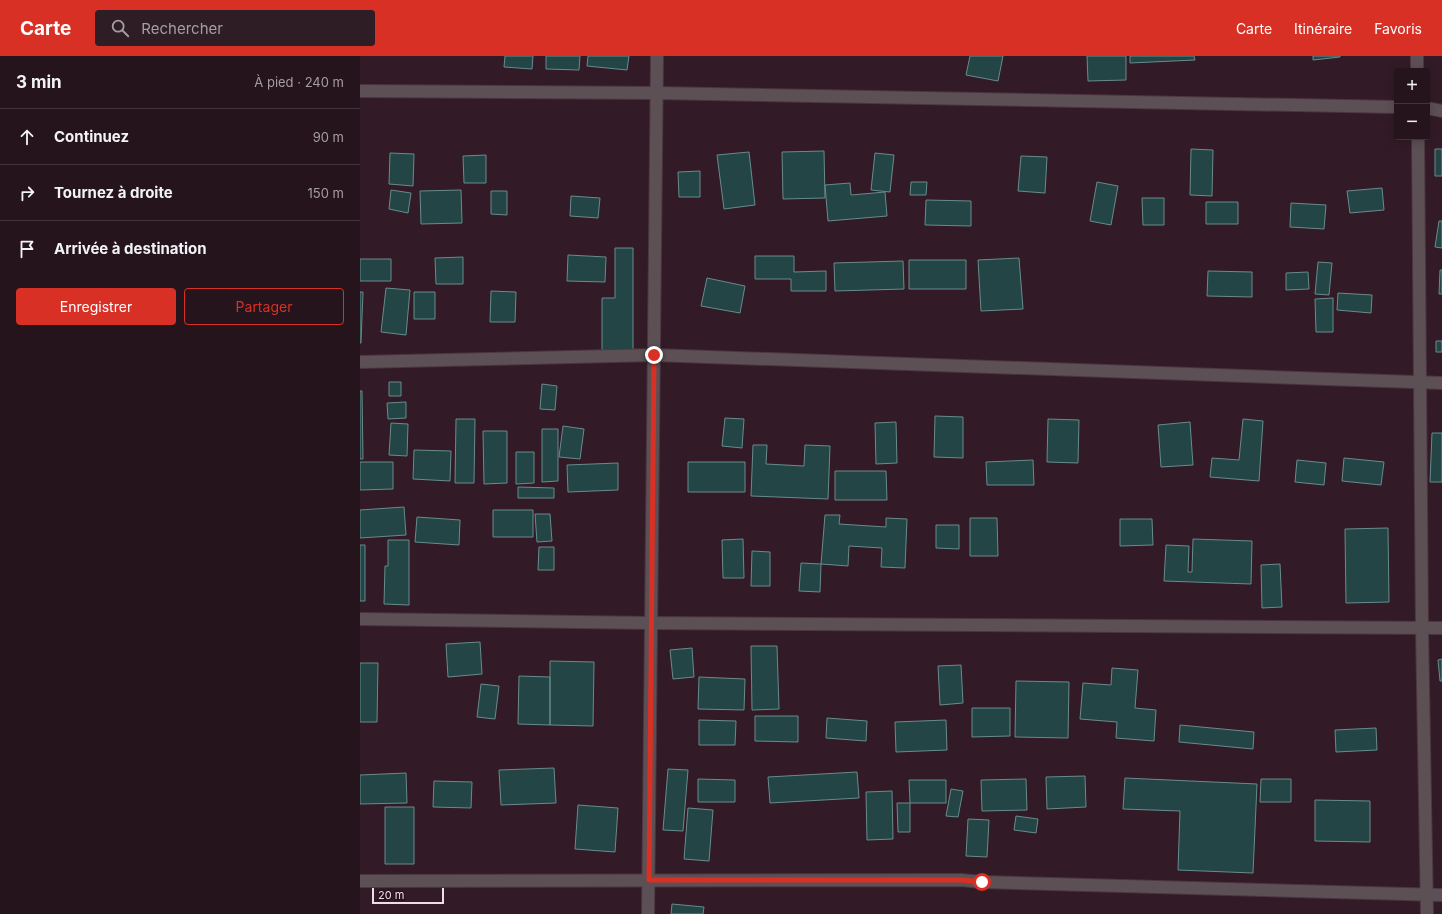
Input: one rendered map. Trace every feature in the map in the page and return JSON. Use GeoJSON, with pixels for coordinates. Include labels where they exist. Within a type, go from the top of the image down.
{"type":"FeatureCollection","features":[{"type":"Feature","properties":{"kind":"street"},"geometry":{"type":"LineString","coordinates":[[648,914],[657,56]]}},
{"type":"Feature","properties":{"kind":"street"},"geometry":{"type":"LineString","coordinates":[[1416,56],[1417,68]]}},
{"type":"Feature","properties":{"kind":"street"},"geometry":{"type":"LineString","coordinates":[[360,92],[656,93],[1394,106]]}},
{"type":"Feature","properties":{"kind":"street"},"geometry":{"type":"LineString","coordinates":[[1430,109],[1442,111]]}},
{"type":"Feature","properties":{"kind":"street"},"geometry":{"type":"LineString","coordinates":[[1418,140],[1422,628],[1428,896],[1427,914]]}},
{"type":"Feature","properties":{"kind":"street"},"geometry":{"type":"LineString","coordinates":[[360,362],[654,355],[1442,382]]}},
{"type":"Feature","properties":{"kind":"street"},"geometry":{"type":"LineString","coordinates":[[360,619],[651,623],[1442,628]]}},
{"type":"Feature","properties":{"kind":"street"},"geometry":{"type":"LineString","coordinates":[[360,881],[961,880],[982,882],[1442,896]]}},
{"type":"Feature","properties":{"kind":"building"},"geometry":{"type":"Polygon","coordinates":[[[505,56],[533,56],[532,69],[504,67],[505,56]]]}},
{"type":"Feature","properties":{"kind":"building"},"geometry":{"type":"Polygon","coordinates":[[[546,56],[580,56],[579,70],[546,69],[546,56]]]}},
{"type":"Feature","properties":{"kind":"building"},"geometry":{"type":"Polygon","coordinates":[[[588,56],[629,56],[627,70],[587,66],[588,56]]]}},
{"type":"Feature","properties":{"kind":"building"},"geometry":{"type":"Polygon","coordinates":[[[970,56],[1003,56],[998,81],[966,75],[970,56]]]}},
{"type":"Feature","properties":{"kind":"building"},"geometry":{"type":"Polygon","coordinates":[[[1087,56],[1126,56],[1126,80],[1088,81],[1087,56]]]}},
{"type":"Feature","properties":{"kind":"building"},"geometry":{"type":"Polygon","coordinates":[[[1130,56],[1194,56],[1195,60],[1130,63],[1130,56]]]}},
{"type":"Feature","properties":{"kind":"building"},"geometry":{"type":"Polygon","coordinates":[[[1313,56],[1340,56],[1340,57],[1313,60],[1313,56]]]}},
{"type":"Feature","properties":{"kind":"building"},"geometry":{"type":"Polygon","coordinates":[[[1191,149],[1213,150],[1212,196],[1190,195],[1191,149]]]}},
{"type":"Feature","properties":{"kind":"building"},"geometry":{"type":"Polygon","coordinates":[[[1435,149],[1442,149],[1442,176],[1435,176],[1435,149]]]}},
{"type":"Feature","properties":{"kind":"building"},"geometry":{"type":"Polygon","coordinates":[[[824,151],[825,198],[783,199],[782,152],[824,151]]]}},
{"type":"Feature","properties":{"kind":"building"},"geometry":{"type":"Polygon","coordinates":[[[749,152],[755,205],[724,209],[717,155],[749,152]]]}},
{"type":"Feature","properties":{"kind":"building"},"geometry":{"type":"Polygon","coordinates":[[[390,153],[414,154],[413,186],[389,184],[390,153]]]}},
{"type":"Feature","properties":{"kind":"building"},"geometry":{"type":"Polygon","coordinates":[[[875,153],[894,155],[890,192],[871,190],[875,153]]]}},
{"type":"Feature","properties":{"kind":"building"},"geometry":{"type":"Polygon","coordinates":[[[486,155],[486,183],[464,183],[463,156],[486,155]]]}},
{"type":"Feature","properties":{"kind":"building"},"geometry":{"type":"Polygon","coordinates":[[[1021,156],[1047,157],[1045,193],[1018,191],[1021,156]]]}},
{"type":"Feature","properties":{"kind":"building"},"geometry":{"type":"Polygon","coordinates":[[[700,171],[700,197],[679,197],[678,172],[700,171]]]}},
{"type":"Feature","properties":{"kind":"building"},"geometry":{"type":"Polygon","coordinates":[[[911,182],[927,182],[926,195],[910,195],[911,182]]]}},
{"type":"Feature","properties":{"kind":"building"},"geometry":{"type":"Polygon","coordinates":[[[1097,182],[1118,186],[1111,225],[1090,221],[1097,182]]]}},
{"type":"Feature","properties":{"kind":"building"},"geometry":{"type":"Polygon","coordinates":[[[850,183],[851,195],[885,192],[887,216],[828,221],[825,185],[850,183]]]}},
{"type":"Feature","properties":{"kind":"building"},"geometry":{"type":"Polygon","coordinates":[[[1382,188],[1384,210],[1350,213],[1347,191],[1382,188]]]}},
{"type":"Feature","properties":{"kind":"building"},"geometry":{"type":"Polygon","coordinates":[[[391,190],[411,193],[408,213],[389,209],[391,190]]]}},
{"type":"Feature","properties":{"kind":"building"},"geometry":{"type":"Polygon","coordinates":[[[461,190],[462,223],[421,224],[420,191],[461,190]]]}},
{"type":"Feature","properties":{"kind":"building"},"geometry":{"type":"Polygon","coordinates":[[[491,191],[507,191],[507,215],[491,214],[491,191]]]}},
{"type":"Feature","properties":{"kind":"building"},"geometry":{"type":"Polygon","coordinates":[[[571,196],[600,198],[598,218],[570,216],[571,196]]]}},
{"type":"Feature","properties":{"kind":"building"},"geometry":{"type":"Polygon","coordinates":[[[1142,198],[1164,198],[1164,225],[1143,225],[1142,198]]]}},
{"type":"Feature","properties":{"kind":"building"},"geometry":{"type":"Polygon","coordinates":[[[926,200],[971,201],[971,226],[925,225],[926,200]]]}},
{"type":"Feature","properties":{"kind":"building"},"geometry":{"type":"Polygon","coordinates":[[[1206,202],[1238,202],[1238,224],[1206,224],[1206,202]]]}},
{"type":"Feature","properties":{"kind":"building"},"geometry":{"type":"Polygon","coordinates":[[[1291,203],[1326,205],[1324,229],[1290,227],[1291,203]]]}},
{"type":"Feature","properties":{"kind":"building"},"geometry":{"type":"Polygon","coordinates":[[[1439,221],[1442,221],[1442,248],[1435,247],[1439,221]]]}},
{"type":"Feature","properties":{"kind":"building"},"geometry":{"type":"Polygon","coordinates":[[[615,248],[633,248],[633,350],[602,350],[602,298],[615,298],[615,248]]]}},
{"type":"Feature","properties":{"kind":"building"},"geometry":{"type":"Polygon","coordinates":[[[568,255],[606,257],[605,282],[567,281],[568,255]]]}},
{"type":"Feature","properties":{"kind":"building"},"geometry":{"type":"Polygon","coordinates":[[[755,256],[794,256],[794,272],[826,271],[826,291],[791,291],[791,279],[755,279],[755,256]]]}},
{"type":"Feature","properties":{"kind":"building"},"geometry":{"type":"Polygon","coordinates":[[[463,257],[463,284],[436,284],[435,258],[463,257]]]}},
{"type":"Feature","properties":{"kind":"building"},"geometry":{"type":"Polygon","coordinates":[[[1019,258],[1023,309],[981,311],[978,260],[1019,258]]]}},
{"type":"Feature","properties":{"kind":"building"},"geometry":{"type":"Polygon","coordinates":[[[360,259],[391,259],[391,281],[360,281],[360,259]]]}},
{"type":"Feature","properties":{"kind":"building"},"geometry":{"type":"Polygon","coordinates":[[[909,260],[966,260],[966,289],[909,289],[909,260]]]}},
{"type":"Feature","properties":{"kind":"building"},"geometry":{"type":"Polygon","coordinates":[[[903,261],[904,289],[835,291],[834,263],[903,261]]]}},
{"type":"Feature","properties":{"kind":"building"},"geometry":{"type":"Polygon","coordinates":[[[1318,262],[1332,263],[1329,295],[1315,294],[1318,262]]]}},
{"type":"Feature","properties":{"kind":"building"},"geometry":{"type":"Polygon","coordinates":[[[1440,270],[1442,270],[1442,294],[1439,294],[1440,270]]]}},
{"type":"Feature","properties":{"kind":"building"},"geometry":{"type":"Polygon","coordinates":[[[1208,271],[1252,272],[1252,297],[1207,296],[1208,271]]]}},
{"type":"Feature","properties":{"kind":"building"},"geometry":{"type":"Polygon","coordinates":[[[1308,272],[1309,289],[1286,290],[1286,273],[1308,272]]]}},
{"type":"Feature","properties":{"kind":"building"},"geometry":{"type":"Polygon","coordinates":[[[707,278],[745,286],[740,313],[701,306],[707,278]]]}},
{"type":"Feature","properties":{"kind":"building"},"geometry":{"type":"Polygon","coordinates":[[[386,288],[410,290],[406,335],[381,332],[386,288]]]}},
{"type":"Feature","properties":{"kind":"building"},"geometry":{"type":"Polygon","coordinates":[[[491,291],[516,292],[515,322],[490,322],[491,291]]]}},
{"type":"Feature","properties":{"kind":"building"},"geometry":{"type":"Polygon","coordinates":[[[360,292],[363,292],[361,343],[360,343],[360,292]]]}},
{"type":"Feature","properties":{"kind":"building"},"geometry":{"type":"Polygon","coordinates":[[[414,292],[435,292],[435,319],[414,319],[414,292]]]}},
{"type":"Feature","properties":{"kind":"building"},"geometry":{"type":"Polygon","coordinates":[[[1338,293],[1372,295],[1371,313],[1337,310],[1338,293]]]}},
{"type":"Feature","properties":{"kind":"building"},"geometry":{"type":"Polygon","coordinates":[[[1333,298],[1333,332],[1316,332],[1315,299],[1333,298]]]}},
{"type":"Feature","properties":{"kind":"building"},"geometry":{"type":"Polygon","coordinates":[[[1436,341],[1442,341],[1442,352],[1436,352],[1436,341]]]}},
{"type":"Feature","properties":{"kind":"building"},"geometry":{"type":"Polygon","coordinates":[[[389,382],[401,382],[401,396],[389,396],[389,382]]]}},
{"type":"Feature","properties":{"kind":"building"},"geometry":{"type":"Polygon","coordinates":[[[542,384],[557,386],[555,410],[540,409],[542,384]]]}},
{"type":"Feature","properties":{"kind":"building"},"geometry":{"type":"Polygon","coordinates":[[[360,391],[362,391],[363,459],[360,459],[360,391]]]}},
{"type":"Feature","properties":{"kind":"building"},"geometry":{"type":"Polygon","coordinates":[[[406,402],[406,418],[388,419],[387,403],[406,402]]]}},
{"type":"Feature","properties":{"kind":"building"},"geometry":{"type":"Polygon","coordinates":[[[935,416],[963,417],[963,458],[934,457],[935,416]]]}},
{"type":"Feature","properties":{"kind":"building"},"geometry":{"type":"Polygon","coordinates":[[[725,418],[744,419],[742,448],[722,446],[725,418]]]}},
{"type":"Feature","properties":{"kind":"building"},"geometry":{"type":"Polygon","coordinates":[[[456,419],[475,419],[474,483],[455,483],[456,419]]]}},
{"type":"Feature","properties":{"kind":"building"},"geometry":{"type":"Polygon","coordinates":[[[1048,419],[1079,420],[1078,463],[1047,462],[1048,419]]]}},
{"type":"Feature","properties":{"kind":"building"},"geometry":{"type":"Polygon","coordinates":[[[1243,419],[1263,421],[1259,481],[1210,477],[1212,458],[1239,460],[1243,419]]]}},
{"type":"Feature","properties":{"kind":"building"},"geometry":{"type":"Polygon","coordinates":[[[896,422],[897,463],[876,464],[875,423],[896,422]]]}},
{"type":"Feature","properties":{"kind":"building"},"geometry":{"type":"Polygon","coordinates":[[[1190,422],[1193,465],[1161,467],[1158,425],[1190,422]]]}},
{"type":"Feature","properties":{"kind":"building"},"geometry":{"type":"Polygon","coordinates":[[[391,423],[408,424],[407,456],[389,455],[391,423]]]}},
{"type":"Feature","properties":{"kind":"building"},"geometry":{"type":"Polygon","coordinates":[[[563,426],[584,429],[580,459],[559,457],[563,426]]]}},
{"type":"Feature","properties":{"kind":"building"},"geometry":{"type":"Polygon","coordinates":[[[542,429],[558,429],[558,481],[542,482],[542,429]]]}},
{"type":"Feature","properties":{"kind":"building"},"geometry":{"type":"Polygon","coordinates":[[[483,431],[507,431],[507,483],[484,484],[483,431]]]}},
{"type":"Feature","properties":{"kind":"building"},"geometry":{"type":"Polygon","coordinates":[[[1432,433],[1442,433],[1442,482],[1430,482],[1432,433]]]}},
{"type":"Feature","properties":{"kind":"building"},"geometry":{"type":"Polygon","coordinates":[[[753,445],[767,445],[766,464],[804,466],[805,445],[830,446],[828,499],[751,496],[753,445]]]}},
{"type":"Feature","properties":{"kind":"building"},"geometry":{"type":"Polygon","coordinates":[[[414,450],[451,451],[450,481],[413,479],[414,450]]]}},
{"type":"Feature","properties":{"kind":"building"},"geometry":{"type":"Polygon","coordinates":[[[516,452],[534,452],[534,483],[516,484],[516,452]]]}},
{"type":"Feature","properties":{"kind":"building"},"geometry":{"type":"Polygon","coordinates":[[[1344,458],[1384,462],[1381,485],[1342,481],[1344,458]]]}},
{"type":"Feature","properties":{"kind":"building"},"geometry":{"type":"Polygon","coordinates":[[[1033,460],[1034,485],[987,485],[986,462],[1033,460]]]}},
{"type":"Feature","properties":{"kind":"building"},"geometry":{"type":"Polygon","coordinates":[[[1297,460],[1326,463],[1324,485],[1295,482],[1297,460]]]}},
{"type":"Feature","properties":{"kind":"building"},"geometry":{"type":"Polygon","coordinates":[[[360,462],[393,462],[393,489],[360,490],[360,462]]]}},
{"type":"Feature","properties":{"kind":"building"},"geometry":{"type":"Polygon","coordinates":[[[688,462],[745,462],[745,492],[688,492],[688,462]]]}},
{"type":"Feature","properties":{"kind":"building"},"geometry":{"type":"Polygon","coordinates":[[[618,463],[618,490],[568,492],[567,465],[618,463]]]}},
{"type":"Feature","properties":{"kind":"building"},"geometry":{"type":"Polygon","coordinates":[[[835,471],[886,471],[887,500],[835,500],[835,471]]]}},
{"type":"Feature","properties":{"kind":"building"},"geometry":{"type":"Polygon","coordinates":[[[518,487],[554,488],[554,498],[518,498],[518,487]]]}},
{"type":"Feature","properties":{"kind":"building"},"geometry":{"type":"Polygon","coordinates":[[[404,507],[406,535],[360,538],[360,510],[404,507]]]}},
{"type":"Feature","properties":{"kind":"building"},"geometry":{"type":"Polygon","coordinates":[[[493,510],[533,510],[533,537],[493,537],[493,510]]]}},
{"type":"Feature","properties":{"kind":"building"},"geometry":{"type":"Polygon","coordinates":[[[535,514],[550,514],[552,541],[537,542],[535,514]]]}},
{"type":"Feature","properties":{"kind":"building"},"geometry":{"type":"Polygon","coordinates":[[[825,515],[840,515],[839,524],[886,527],[886,518],[907,519],[905,568],[881,567],[882,548],[849,546],[848,566],[821,564],[825,515]]]}},
{"type":"Feature","properties":{"kind":"building"},"geometry":{"type":"Polygon","coordinates":[[[417,517],[460,520],[459,545],[415,542],[417,517]]]}},
{"type":"Feature","properties":{"kind":"building"},"geometry":{"type":"Polygon","coordinates":[[[970,518],[997,518],[998,556],[970,556],[970,518]]]}},
{"type":"Feature","properties":{"kind":"building"},"geometry":{"type":"Polygon","coordinates":[[[1120,519],[1152,519],[1153,545],[1120,546],[1120,519]]]}},
{"type":"Feature","properties":{"kind":"building"},"geometry":{"type":"Polygon","coordinates":[[[936,525],[959,525],[959,549],[936,548],[936,525]]]}},
{"type":"Feature","properties":{"kind":"building"},"geometry":{"type":"Polygon","coordinates":[[[1388,528],[1389,602],[1346,603],[1345,529],[1388,528]]]}},
{"type":"Feature","properties":{"kind":"building"},"geometry":{"type":"Polygon","coordinates":[[[743,539],[744,578],[723,578],[722,540],[743,539]]]}},
{"type":"Feature","properties":{"kind":"building"},"geometry":{"type":"Polygon","coordinates":[[[1193,539],[1252,541],[1251,584],[1164,581],[1166,545],[1189,546],[1188,572],[1192,572],[1193,539]]]}},
{"type":"Feature","properties":{"kind":"building"},"geometry":{"type":"Polygon","coordinates":[[[388,540],[409,540],[409,605],[384,604],[385,566],[388,566],[388,540]]]}},
{"type":"Feature","properties":{"kind":"building"},"geometry":{"type":"Polygon","coordinates":[[[360,545],[365,545],[365,601],[360,601],[360,545]]]}},
{"type":"Feature","properties":{"kind":"building"},"geometry":{"type":"Polygon","coordinates":[[[539,547],[554,547],[554,570],[538,570],[539,547]]]}},
{"type":"Feature","properties":{"kind":"building"},"geometry":{"type":"Polygon","coordinates":[[[752,551],[770,552],[770,586],[751,586],[752,551]]]}},
{"type":"Feature","properties":{"kind":"building"},"geometry":{"type":"Polygon","coordinates":[[[801,563],[821,564],[820,592],[799,591],[801,563]]]}},
{"type":"Feature","properties":{"kind":"building"},"geometry":{"type":"Polygon","coordinates":[[[1280,564],[1282,607],[1262,608],[1261,565],[1280,564]]]}},
{"type":"Feature","properties":{"kind":"building"},"geometry":{"type":"Polygon","coordinates":[[[480,642],[482,674],[448,677],[446,644],[480,642]]]}},
{"type":"Feature","properties":{"kind":"building"},"geometry":{"type":"Polygon","coordinates":[[[751,646],[777,646],[779,709],[752,710],[751,646]]]}},
{"type":"Feature","properties":{"kind":"building"},"geometry":{"type":"Polygon","coordinates":[[[692,648],[694,677],[673,679],[670,650],[692,648]]]}},
{"type":"Feature","properties":{"kind":"building"},"geometry":{"type":"Polygon","coordinates":[[[1442,659],[1442,681],[1440,681],[1438,660],[1442,659]]]}},
{"type":"Feature","properties":{"kind":"building"},"geometry":{"type":"Polygon","coordinates":[[[550,661],[594,662],[593,726],[550,725],[550,661]]]}},
{"type":"Feature","properties":{"kind":"building"},"geometry":{"type":"Polygon","coordinates":[[[360,663],[378,663],[377,722],[360,722],[360,663]]]}},
{"type":"Feature","properties":{"kind":"building"},"geometry":{"type":"Polygon","coordinates":[[[961,665],[963,703],[940,705],[938,666],[961,665]]]}},
{"type":"Feature","properties":{"kind":"building"},"geometry":{"type":"Polygon","coordinates":[[[1112,668],[1138,670],[1135,708],[1156,710],[1154,741],[1116,738],[1117,722],[1080,719],[1083,683],[1111,685],[1112,668]]]}},
{"type":"Feature","properties":{"kind":"building"},"geometry":{"type":"Polygon","coordinates":[[[519,676],[550,677],[550,725],[518,724],[519,676]]]}},
{"type":"Feature","properties":{"kind":"building"},"geometry":{"type":"Polygon","coordinates":[[[699,677],[745,679],[744,710],[698,709],[699,677]]]}},
{"type":"Feature","properties":{"kind":"building"},"geometry":{"type":"Polygon","coordinates":[[[1016,681],[1069,682],[1068,738],[1015,737],[1016,681]]]}},
{"type":"Feature","properties":{"kind":"building"},"geometry":{"type":"Polygon","coordinates":[[[481,684],[499,686],[495,719],[477,717],[481,684]]]}},
{"type":"Feature","properties":{"kind":"building"},"geometry":{"type":"Polygon","coordinates":[[[972,708],[1010,708],[1010,736],[972,737],[972,708]]]}},
{"type":"Feature","properties":{"kind":"building"},"geometry":{"type":"Polygon","coordinates":[[[755,716],[798,716],[798,742],[755,741],[755,716]]]}},
{"type":"Feature","properties":{"kind":"building"},"geometry":{"type":"Polygon","coordinates":[[[827,718],[867,721],[866,741],[826,738],[827,718]]]}},
{"type":"Feature","properties":{"kind":"building"},"geometry":{"type":"Polygon","coordinates":[[[699,720],[736,721],[735,745],[699,745],[699,720]]]}},
{"type":"Feature","properties":{"kind":"building"},"geometry":{"type":"Polygon","coordinates":[[[946,720],[947,750],[896,752],[895,722],[946,720]]]}},
{"type":"Feature","properties":{"kind":"building"},"geometry":{"type":"Polygon","coordinates":[[[1180,725],[1254,732],[1253,749],[1179,742],[1180,725]]]}},
{"type":"Feature","properties":{"kind":"building"},"geometry":{"type":"Polygon","coordinates":[[[1376,728],[1377,750],[1336,752],[1335,730],[1376,728]]]}},
{"type":"Feature","properties":{"kind":"building"},"geometry":{"type":"Polygon","coordinates":[[[554,768],[556,803],[501,805],[499,770],[554,768]]]}},
{"type":"Feature","properties":{"kind":"building"},"geometry":{"type":"Polygon","coordinates":[[[668,769],[688,770],[683,831],[663,830],[668,769]]]}},
{"type":"Feature","properties":{"kind":"building"},"geometry":{"type":"Polygon","coordinates":[[[857,772],[859,798],[770,803],[768,777],[857,772]]]}},
{"type":"Feature","properties":{"kind":"building"},"geometry":{"type":"Polygon","coordinates":[[[406,773],[407,803],[360,804],[360,775],[406,773]]]}},
{"type":"Feature","properties":{"kind":"building"},"geometry":{"type":"Polygon","coordinates":[[[1085,776],[1086,807],[1047,809],[1046,777],[1085,776]]]}},
{"type":"Feature","properties":{"kind":"building"},"geometry":{"type":"Polygon","coordinates":[[[1125,778],[1257,784],[1253,873],[1178,870],[1180,811],[1123,809],[1125,778]]]}},
{"type":"Feature","properties":{"kind":"building"},"geometry":{"type":"Polygon","coordinates":[[[698,779],[735,780],[735,802],[698,802],[698,779]]]}},
{"type":"Feature","properties":{"kind":"building"},"geometry":{"type":"Polygon","coordinates":[[[1026,779],[1027,810],[982,811],[981,780],[1026,779]]]}},
{"type":"Feature","properties":{"kind":"building"},"geometry":{"type":"Polygon","coordinates":[[[1261,779],[1291,779],[1291,802],[1260,802],[1261,779]]]}},
{"type":"Feature","properties":{"kind":"building"},"geometry":{"type":"Polygon","coordinates":[[[909,780],[946,780],[946,803],[910,803],[909,780]]]}},
{"type":"Feature","properties":{"kind":"building"},"geometry":{"type":"Polygon","coordinates":[[[434,781],[472,782],[471,808],[433,807],[434,781]]]}},
{"type":"Feature","properties":{"kind":"building"},"geometry":{"type":"Polygon","coordinates":[[[951,789],[963,791],[958,817],[946,816],[951,789]]]}},
{"type":"Feature","properties":{"kind":"building"},"geometry":{"type":"Polygon","coordinates":[[[892,791],[893,839],[867,840],[866,792],[892,791]]]}},
{"type":"Feature","properties":{"kind":"building"},"geometry":{"type":"Polygon","coordinates":[[[1315,800],[1370,801],[1370,842],[1315,841],[1315,800]]]}},
{"type":"Feature","properties":{"kind":"building"},"geometry":{"type":"Polygon","coordinates":[[[897,803],[910,803],[910,832],[898,832],[897,803]]]}},
{"type":"Feature","properties":{"kind":"building"},"geometry":{"type":"Polygon","coordinates":[[[578,805],[618,808],[615,852],[575,849],[578,805]]]}},
{"type":"Feature","properties":{"kind":"building"},"geometry":{"type":"Polygon","coordinates":[[[385,807],[414,807],[414,864],[385,864],[385,807]]]}},
{"type":"Feature","properties":{"kind":"building"},"geometry":{"type":"Polygon","coordinates":[[[688,808],[713,810],[709,861],[684,859],[688,808]]]}},
{"type":"Feature","properties":{"kind":"building"},"geometry":{"type":"Polygon","coordinates":[[[1016,816],[1038,819],[1036,833],[1014,830],[1016,816]]]}},
{"type":"Feature","properties":{"kind":"building"},"geometry":{"type":"Polygon","coordinates":[[[968,819],[989,820],[987,857],[966,856],[968,819]]]}},
{"type":"Feature","properties":{"kind":"building"},"geometry":{"type":"Polygon","coordinates":[[[672,904],[704,907],[703,914],[671,914],[672,904]]]}},
{"type":"Feature","properties":{"kind":"route"},"geometry":{"type":"LineString","coordinates":[[654,355],[649,880],[961,880],[982,882]]}}]}
